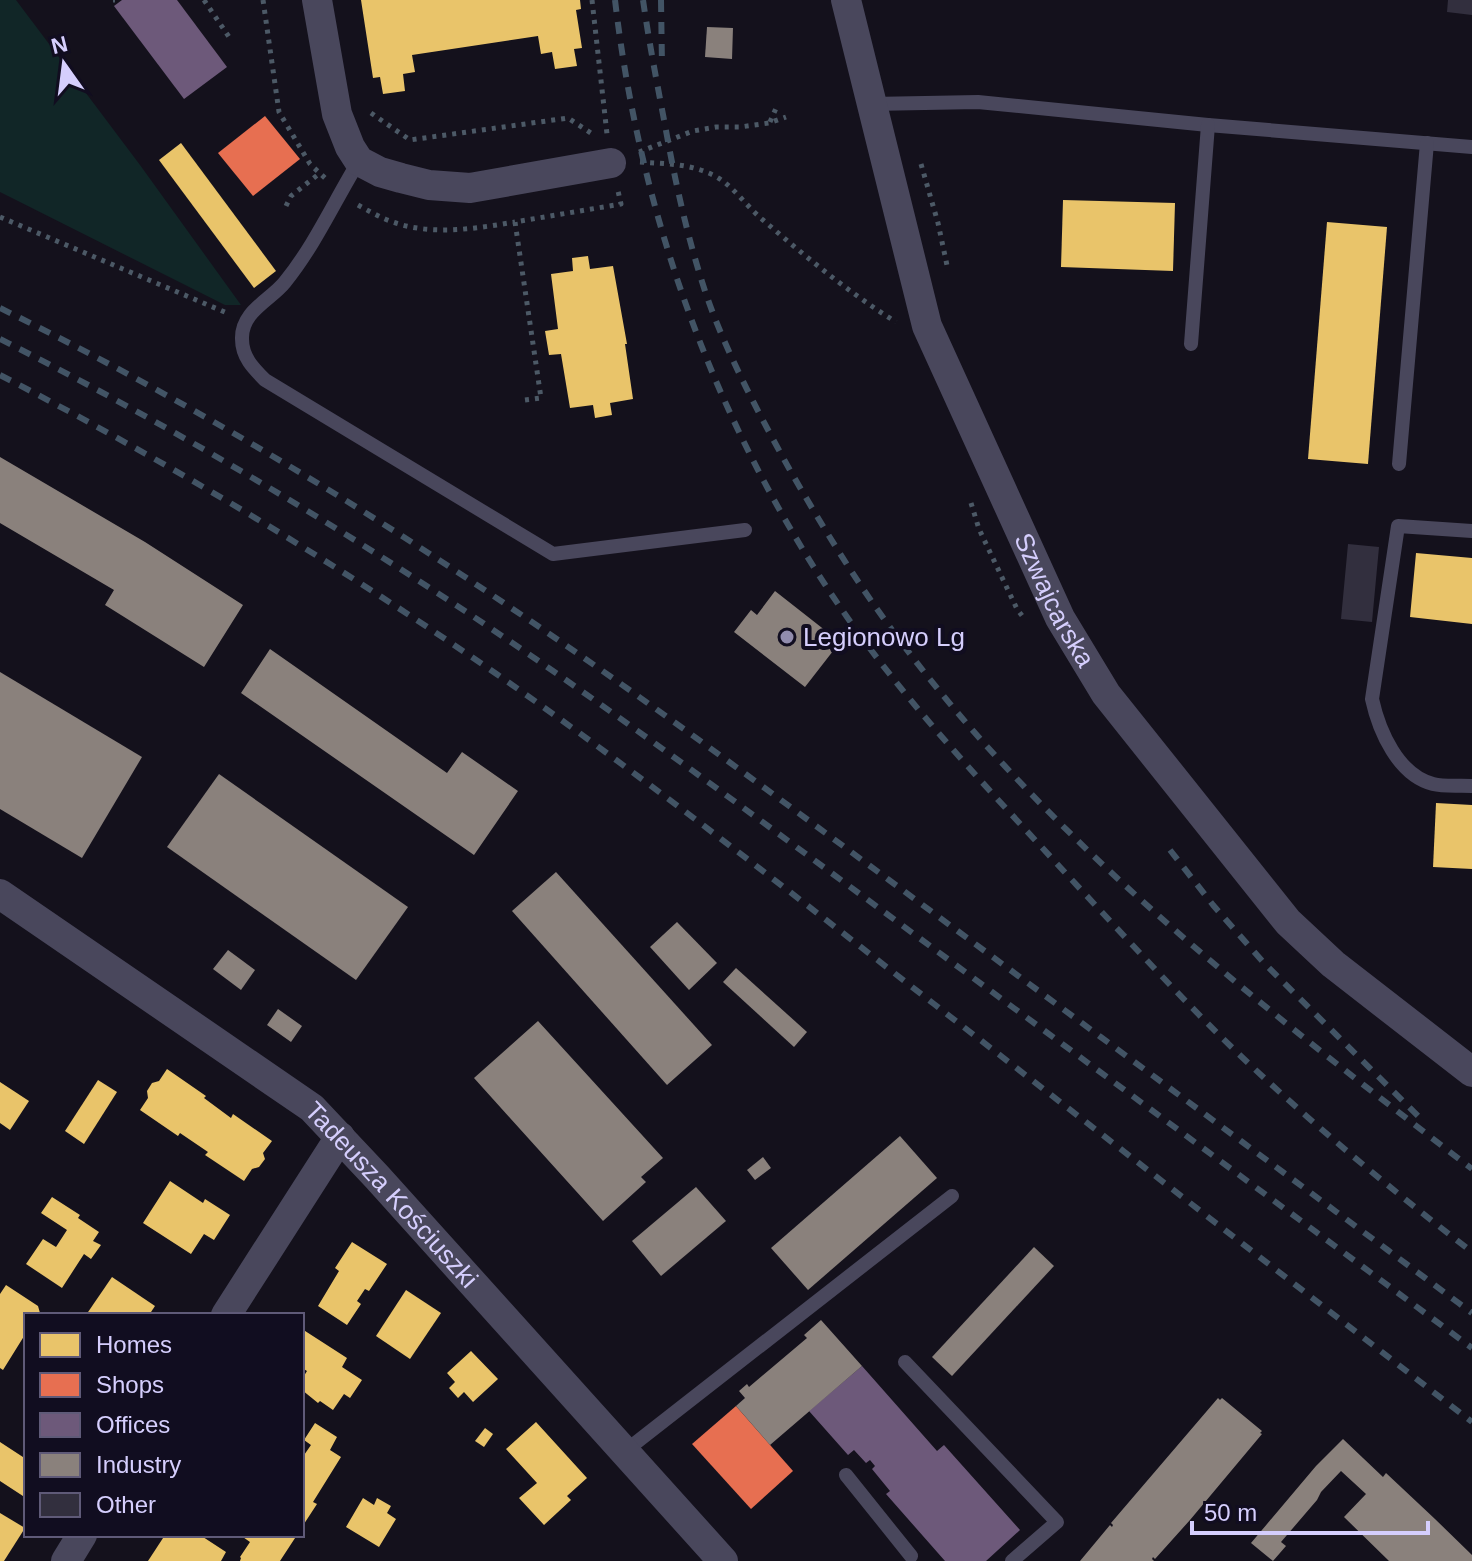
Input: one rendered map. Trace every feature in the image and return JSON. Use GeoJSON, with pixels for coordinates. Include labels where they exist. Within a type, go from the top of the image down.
{"type":"FeatureCollection","features":[{"type":"Feature","properties":{"kind":"street"},"geometry":{"type":"LineString","coordinates":[[317,0],[337,114],[359,161],[380,172],[429,185],[470,188],[615,156]]}},
{"type":"Feature","properties":{"kind":"street","name":"Szwajcarska"},"geometry":{"type":"LineString","coordinates":[[846,0],[927,326],[1060,618],[1106,694],[1288,922],[1333,964],[1472,1072]]}},
{"type":"Feature","properties":{"kind":"street","name":"Tadeusza Kościuszki"},"geometry":{"type":"LineString","coordinates":[[0,894],[312,1108],[723,1561]]}},
{"type":"Feature","properties":{"kind":"street"},"geometry":{"type":"LineString","coordinates":[[227,1313],[340,1137]]}},
{"type":"Feature","properties":{"kind":"lane"},"geometry":{"type":"LineString","coordinates":[[871,104],[978,102],[1472,147]]}},
{"type":"Feature","properties":{"kind":"lane"},"geometry":{"type":"LineString","coordinates":[[1191,344],[1208,125]]}},
{"type":"Feature","properties":{"kind":"lane"},"geometry":{"type":"LineString","coordinates":[[1399,464],[1427,143]]}},
{"type":"Feature","properties":{"kind":"lane"},"geometry":{"type":"LineString","coordinates":[[359,161],[284,284],[258,305],[246,321],[241,338],[248,364],[265,380],[553,554],[745,530]]}},
{"type":"Feature","properties":{"kind":"lane"},"geometry":{"type":"LineString","coordinates":[[1472,531],[1398,526],[1372,699],[1384,737],[1413,772],[1435,784],[1472,786]]}},
{"type":"Feature","properties":{"kind":"lane"},"geometry":{"type":"LineString","coordinates":[[624,1452],[952,1196]]}},
{"type":"Feature","properties":{"kind":"lane"},"geometry":{"type":"LineString","coordinates":[[905,1362],[1057,1522],[1012,1561]]}},
{"type":"Feature","properties":{"kind":"lane"},"geometry":{"type":"LineString","coordinates":[[846,1475],[910,1559]]}},
{"type":"Feature","properties":{"kind":"path"},"geometry":{"type":"LineString","coordinates":[[204,0],[229,37]]}},
{"type":"Feature","properties":{"kind":"path"},"geometry":{"type":"LineString","coordinates":[[263,0],[279,112],[310,164],[333,186]]}},
{"type":"Feature","properties":{"kind":"path"},"geometry":{"type":"LineString","coordinates":[[352,202],[387,220],[416,229],[447,231],[621,204],[592,0]]}},
{"type":"Feature","properties":{"kind":"path"},"geometry":{"type":"LineString","coordinates":[[364,106],[410,140],[568,118],[615,156],[683,164],[720,179],[755,214],[823,272],[863,301],[934,342]]}},
{"type":"Feature","properties":{"kind":"path"},"geometry":{"type":"LineString","coordinates":[[769,123],[777,106]]}},
{"type":"Feature","properties":{"kind":"path"},"geometry":{"type":"LineString","coordinates":[[615,156],[631,155],[693,131],[769,123],[786,117]]}},
{"type":"Feature","properties":{"kind":"path"},"geometry":{"type":"LineString","coordinates":[[915,154],[923,167],[950,282]]}},
{"type":"Feature","properties":{"kind":"path"},"geometry":{"type":"LineString","coordinates":[[286,206],[291,196],[320,173]]}},
{"type":"Feature","properties":{"kind":"path"},"geometry":{"type":"LineString","coordinates":[[0,217],[246,321]]}},
{"type":"Feature","properties":{"kind":"path"},"geometry":{"type":"LineString","coordinates":[[515,222],[541,398],[525,400]]}},
{"type":"Feature","properties":{"kind":"green space"},"geometry":{"type":"Polygon","coordinates":[[[0,0],[16,0],[241,305],[225,305],[0,192],[0,0]]]}},
{"type":"Feature","properties":{"kind":"building: Homes"},"geometry":{"type":"Polygon","coordinates":[[[361,0],[580,0],[581,9],[576,10],[582,48],[574,49],[577,66],[555,69],[552,52],[541,54],[538,36],[412,55],[415,72],[403,74],[405,91],[383,94],[380,77],[373,78],[361,0]]]}},
{"type":"Feature","properties":{"kind":"building: Homes"},"geometry":{"type":"Polygon","coordinates":[[[181,143],[276,271],[254,288],[159,160],[181,143]]]}},
{"type":"Feature","properties":{"kind":"building: Homes"},"geometry":{"type":"Polygon","coordinates":[[[1063,200],[1175,203],[1173,271],[1061,267],[1063,200]]]}},
{"type":"Feature","properties":{"kind":"building: Homes"},"geometry":{"type":"Polygon","coordinates":[[[1327,222],[1387,227],[1368,464],[1308,459],[1327,222]]]}},
{"type":"Feature","properties":{"kind":"building: Homes"},"geometry":{"type":"Polygon","coordinates":[[[588,256],[590,269],[613,266],[633,399],[610,403],[612,415],[595,418],[593,405],[570,408],[561,354],[549,355],[545,331],[558,329],[551,274],[573,271],[572,258],[588,256]]]}},
{"type":"Feature","properties":{"kind":"building: Homes"},"geometry":{"type":"Polygon","coordinates":[[[1416,553],[1472,558],[1472,624],[1410,617],[1416,553]]]}},
{"type":"Feature","properties":{"kind":"building: Homes"},"geometry":{"type":"Polygon","coordinates":[[[1436,803],[1472,805],[1472,869],[1433,867],[1436,803]]]}},
{"type":"Feature","properties":{"kind":"building: Homes"},"geometry":{"type":"Polygon","coordinates":[[[167,1069],[231,1118],[233,1114],[272,1141],[263,1153],[265,1159],[259,1167],[252,1169],[244,1181],[205,1155],[208,1152],[140,1110],[148,1098],[147,1091],[152,1083],[159,1081],[167,1069]]]}},
{"type":"Feature","properties":{"kind":"building: Homes"},"geometry":{"type":"Polygon","coordinates":[[[98,1080],[117,1092],[84,1144],[65,1131],[98,1080]]]}},
{"type":"Feature","properties":{"kind":"building: Homes"},"geometry":{"type":"Polygon","coordinates":[[[0,1082],[29,1101],[10,1130],[0,1123],[0,1082]]]}},
{"type":"Feature","properties":{"kind":"building: Homes"},"geometry":{"type":"Polygon","coordinates":[[[170,1181],[203,1203],[205,1199],[230,1215],[214,1240],[204,1234],[191,1254],[143,1223],[170,1181]]]}},
{"type":"Feature","properties":{"kind":"building: Homes"},"geometry":{"type":"Polygon","coordinates":[[[52,1197],[99,1232],[93,1241],[101,1245],[91,1259],[84,1254],[62,1288],[26,1264],[43,1239],[56,1247],[67,1230],[41,1213],[52,1197]]]}},
{"type":"Feature","properties":{"kind":"building: Homes"},"geometry":{"type":"Polygon","coordinates":[[[352,1242],[387,1264],[369,1291],[365,1289],[357,1301],[361,1304],[347,1325],[318,1306],[339,1271],[335,1268],[352,1242]]]}},
{"type":"Feature","properties":{"kind":"building: Homes"},"geometry":{"type":"Polygon","coordinates":[[[112,1277],[155,1306],[150,1313],[87,1313],[112,1277]]]}},
{"type":"Feature","properties":{"kind":"building: Homes"},"geometry":{"type":"Polygon","coordinates":[[[6,1285],[38,1306],[40,1313],[24,1313],[24,1336],[3,1370],[0,1368],[0,1294],[6,1285]]]}},
{"type":"Feature","properties":{"kind":"building: Homes"},"geometry":{"type":"Polygon","coordinates":[[[406,1290],[441,1313],[410,1359],[376,1336],[406,1290]]]}},
{"type":"Feature","properties":{"kind":"building: Homes"},"geometry":{"type":"Polygon","coordinates":[[[304,1330],[347,1358],[342,1367],[362,1380],[350,1398],[344,1394],[333,1410],[304,1392],[307,1371],[304,1369],[304,1330]]]}},
{"type":"Feature","properties":{"kind":"building: Homes"},"geometry":{"type":"Polygon","coordinates":[[[471,1351],[498,1379],[473,1402],[464,1392],[458,1398],[449,1388],[455,1382],[447,1373],[471,1351]]]}},
{"type":"Feature","properties":{"kind":"building: Homes"},"geometry":{"type":"Polygon","coordinates":[[[536,1422],[587,1478],[567,1496],[571,1500],[544,1525],[519,1498],[537,1483],[506,1449],[536,1422]]]}},
{"type":"Feature","properties":{"kind":"building: Homes"},"geometry":{"type":"Polygon","coordinates":[[[315,1423],[337,1437],[330,1450],[341,1457],[313,1502],[317,1504],[304,1524],[304,1455],[311,1445],[304,1440],[315,1423]]]}},
{"type":"Feature","properties":{"kind":"building: Homes"},"geometry":{"type":"Polygon","coordinates":[[[485,1428],[493,1434],[484,1447],[475,1441],[485,1428]]]}},
{"type":"Feature","properties":{"kind":"building: Homes"},"geometry":{"type":"Polygon","coordinates":[[[0,1442],[24,1458],[24,1497],[0,1481],[0,1442]]]}},
{"type":"Feature","properties":{"kind":"building: Homes"},"geometry":{"type":"Polygon","coordinates":[[[363,1498],[374,1505],[377,1498],[391,1506],[387,1513],[396,1519],[379,1547],[346,1527],[363,1498]]]}},
{"type":"Feature","properties":{"kind":"building: Homes"},"geometry":{"type":"Polygon","coordinates":[[[0,1513],[24,1530],[4,1561],[0,1561],[0,1513]]]}},
{"type":"Feature","properties":{"kind":"building: Homes"},"geometry":{"type":"Polygon","coordinates":[[[164,1537],[203,1537],[226,1552],[221,1561],[148,1561],[164,1537]]]}},
{"type":"Feature","properties":{"kind":"building: Homes"},"geometry":{"type":"Polygon","coordinates":[[[243,1537],[296,1537],[280,1561],[240,1561],[250,1542],[243,1537]]]}},
{"type":"Feature","properties":{"kind":"building: Shops"},"geometry":{"type":"Polygon","coordinates":[[[265,116],[300,159],[253,196],[218,153],[265,116]]]}},
{"type":"Feature","properties":{"kind":"building: Shops"},"geometry":{"type":"Polygon","coordinates":[[[736,1406],[793,1471],[751,1509],[692,1444],[736,1406]]]}},
{"type":"Feature","properties":{"kind":"building: Offices"},"geometry":{"type":"Polygon","coordinates":[[[122,0],[177,0],[227,67],[184,99],[114,6],[122,0]]]}},
{"type":"Feature","properties":{"kind":"building: Offices"},"geometry":{"type":"Polygon","coordinates":[[[862,1366],[937,1451],[944,1445],[1020,1530],[986,1561],[945,1561],[886,1494],[890,1491],[872,1469],[875,1466],[870,1460],[866,1463],[854,1450],[848,1455],[809,1411],[862,1366]]]}},
{"type":"Feature","properties":{"kind":"building: Industry"},"geometry":{"type":"Polygon","coordinates":[[[707,27],[733,28],[732,59],[705,57],[707,27]]]}},
{"type":"Feature","properties":{"kind":"building: Industry"},"geometry":{"type":"Polygon","coordinates":[[[0,457],[145,542],[243,605],[204,667],[105,605],[114,590],[0,523],[0,457]]]}},
{"type":"Feature","properties":{"kind":"building: Industry","name":"Legionowo Lg"},"geometry":{"type":"Polygon","coordinates":[[[775,591],[840,642],[805,687],[734,632],[751,610],[757,615],[775,591]]]}},
{"type":"Feature","properties":{"kind":"building: Industry"},"geometry":{"type":"Polygon","coordinates":[[[270,649],[447,773],[462,752],[518,791],[474,855],[241,693],[270,649]]]}},
{"type":"Feature","properties":{"kind":"building: Industry"},"geometry":{"type":"Polygon","coordinates":[[[0,672],[142,757],[82,858],[0,809],[0,672]]]}},
{"type":"Feature","properties":{"kind":"building: Industry"},"geometry":{"type":"Polygon","coordinates":[[[219,774],[408,907],[356,980],[167,847],[219,774]]]}},
{"type":"Feature","properties":{"kind":"building: Industry"},"geometry":{"type":"Polygon","coordinates":[[[556,872],[712,1045],[667,1085],[512,911],[556,872]]]}},
{"type":"Feature","properties":{"kind":"building: Industry"},"geometry":{"type":"Polygon","coordinates":[[[677,922],[717,963],[689,990],[650,947],[677,922]]]}},
{"type":"Feature","properties":{"kind":"building: Industry"},"geometry":{"type":"Polygon","coordinates":[[[228,950],[255,970],[241,990],[213,969],[228,950]]]}},
{"type":"Feature","properties":{"kind":"building: Industry"},"geometry":{"type":"Polygon","coordinates":[[[736,968],[807,1032],[794,1047],[723,982],[736,968]]]}},
{"type":"Feature","properties":{"kind":"building: Industry"},"geometry":{"type":"Polygon","coordinates":[[[278,1009],[302,1026],[291,1042],[267,1025],[278,1009]]]}},
{"type":"Feature","properties":{"kind":"building: Industry"},"geometry":{"type":"Polygon","coordinates":[[[538,1021],[663,1158],[641,1177],[646,1182],[603,1221],[474,1078],[538,1021]]]}},
{"type":"Feature","properties":{"kind":"building: Industry"},"geometry":{"type":"Polygon","coordinates":[[[900,1136],[937,1178],[808,1290],[771,1248],[900,1136]]]}},
{"type":"Feature","properties":{"kind":"building: Industry"},"geometry":{"type":"Polygon","coordinates":[[[763,1157],[771,1168],[755,1180],[747,1170],[763,1157]]]}},
{"type":"Feature","properties":{"kind":"building: Industry"},"geometry":{"type":"Polygon","coordinates":[[[696,1187],[726,1221],[661,1276],[632,1241],[696,1187]]]}},
{"type":"Feature","properties":{"kind":"building: Industry"},"geometry":{"type":"Polygon","coordinates":[[[1034,1247],[1054,1266],[952,1376],[932,1357],[1034,1247]]]}},
{"type":"Feature","properties":{"kind":"building: Industry"},"geometry":{"type":"Polygon","coordinates":[[[821,1320],[862,1366],[770,1445],[736,1406],[745,1398],[739,1391],[747,1384],[749,1387],[807,1338],[804,1335],[821,1320]]]}},
{"type":"Feature","properties":{"kind":"building: Industry"},"geometry":{"type":"Polygon","coordinates":[[[1218,1398],[1222,1398],[1262,1434],[1190,1520],[1155,1559],[1153,1557],[1154,1561],[1080,1561],[1110,1525],[1112,1527],[1111,1523],[1218,1398]]]}},
{"type":"Feature","properties":{"kind":"building: Industry"},"geometry":{"type":"Polygon","coordinates":[[[1343,1439],[1383,1477],[1386,1473],[1435,1519],[1472,1555],[1472,1561],[1389,1561],[1344,1517],[1366,1494],[1341,1471],[1281,1542],[1286,1546],[1273,1561],[1251,1543],[1343,1439]]]}},
{"type":"Feature","properties":{"kind":"building: Other"},"geometry":{"type":"Polygon","coordinates":[[[1448,0],[1472,0],[1472,15],[1447,12],[1448,0]]]}},
{"type":"Feature","properties":{"kind":"building: Other"},"geometry":{"type":"Polygon","coordinates":[[[1348,544],[1379,547],[1372,622],[1341,619],[1348,544]]]}},
{"type":"Feature","properties":{"kind":"railway"},"geometry":{"type":"LineString","coordinates":[[615,0],[627,83],[644,164],[666,245],[693,323],[724,400],[760,475],[801,547],[847,617],[899,686],[955,752],[1200,1016],[1328,1135],[1472,1252]]}},
{"type":"Feature","properties":{"kind":"railway"},"geometry":{"type":"LineString","coordinates":[[643,0],[677,188],[713,314],[767,429],[837,549],[874,605],[949,702],[1015,777],[1086,849],[1236,982],[1472,1169]]}},
{"type":"Feature","properties":{"kind":"railway"},"geometry":{"type":"LineString","coordinates":[[661,0],[662,65]]}},
{"type":"Feature","properties":{"kind":"railway"},"geometry":{"type":"LineString","coordinates":[[0,308],[244,440],[363,511],[532,622],[737,768],[1472,1313]]}},
{"type":"Feature","properties":{"kind":"railway"},"geometry":{"type":"LineString","coordinates":[[0,339],[236,468],[409,574],[520,648],[735,802],[1472,1348]]}},
{"type":"Feature","properties":{"kind":"railway"},"geometry":{"type":"LineString","coordinates":[[0,375],[254,517],[438,634],[554,714],[772,878],[1472,1422]]}},
{"type":"Feature","properties":{"kind":"railway"},"geometry":{"type":"LineString","coordinates":[[1170,850],[1264,963],[1419,1117]]}},
{"type":"Feature","properties":{"kind":"place","name":"Legionowo Lg"},"geometry":{"type":"Point","coordinates":[787,637]}}]}
